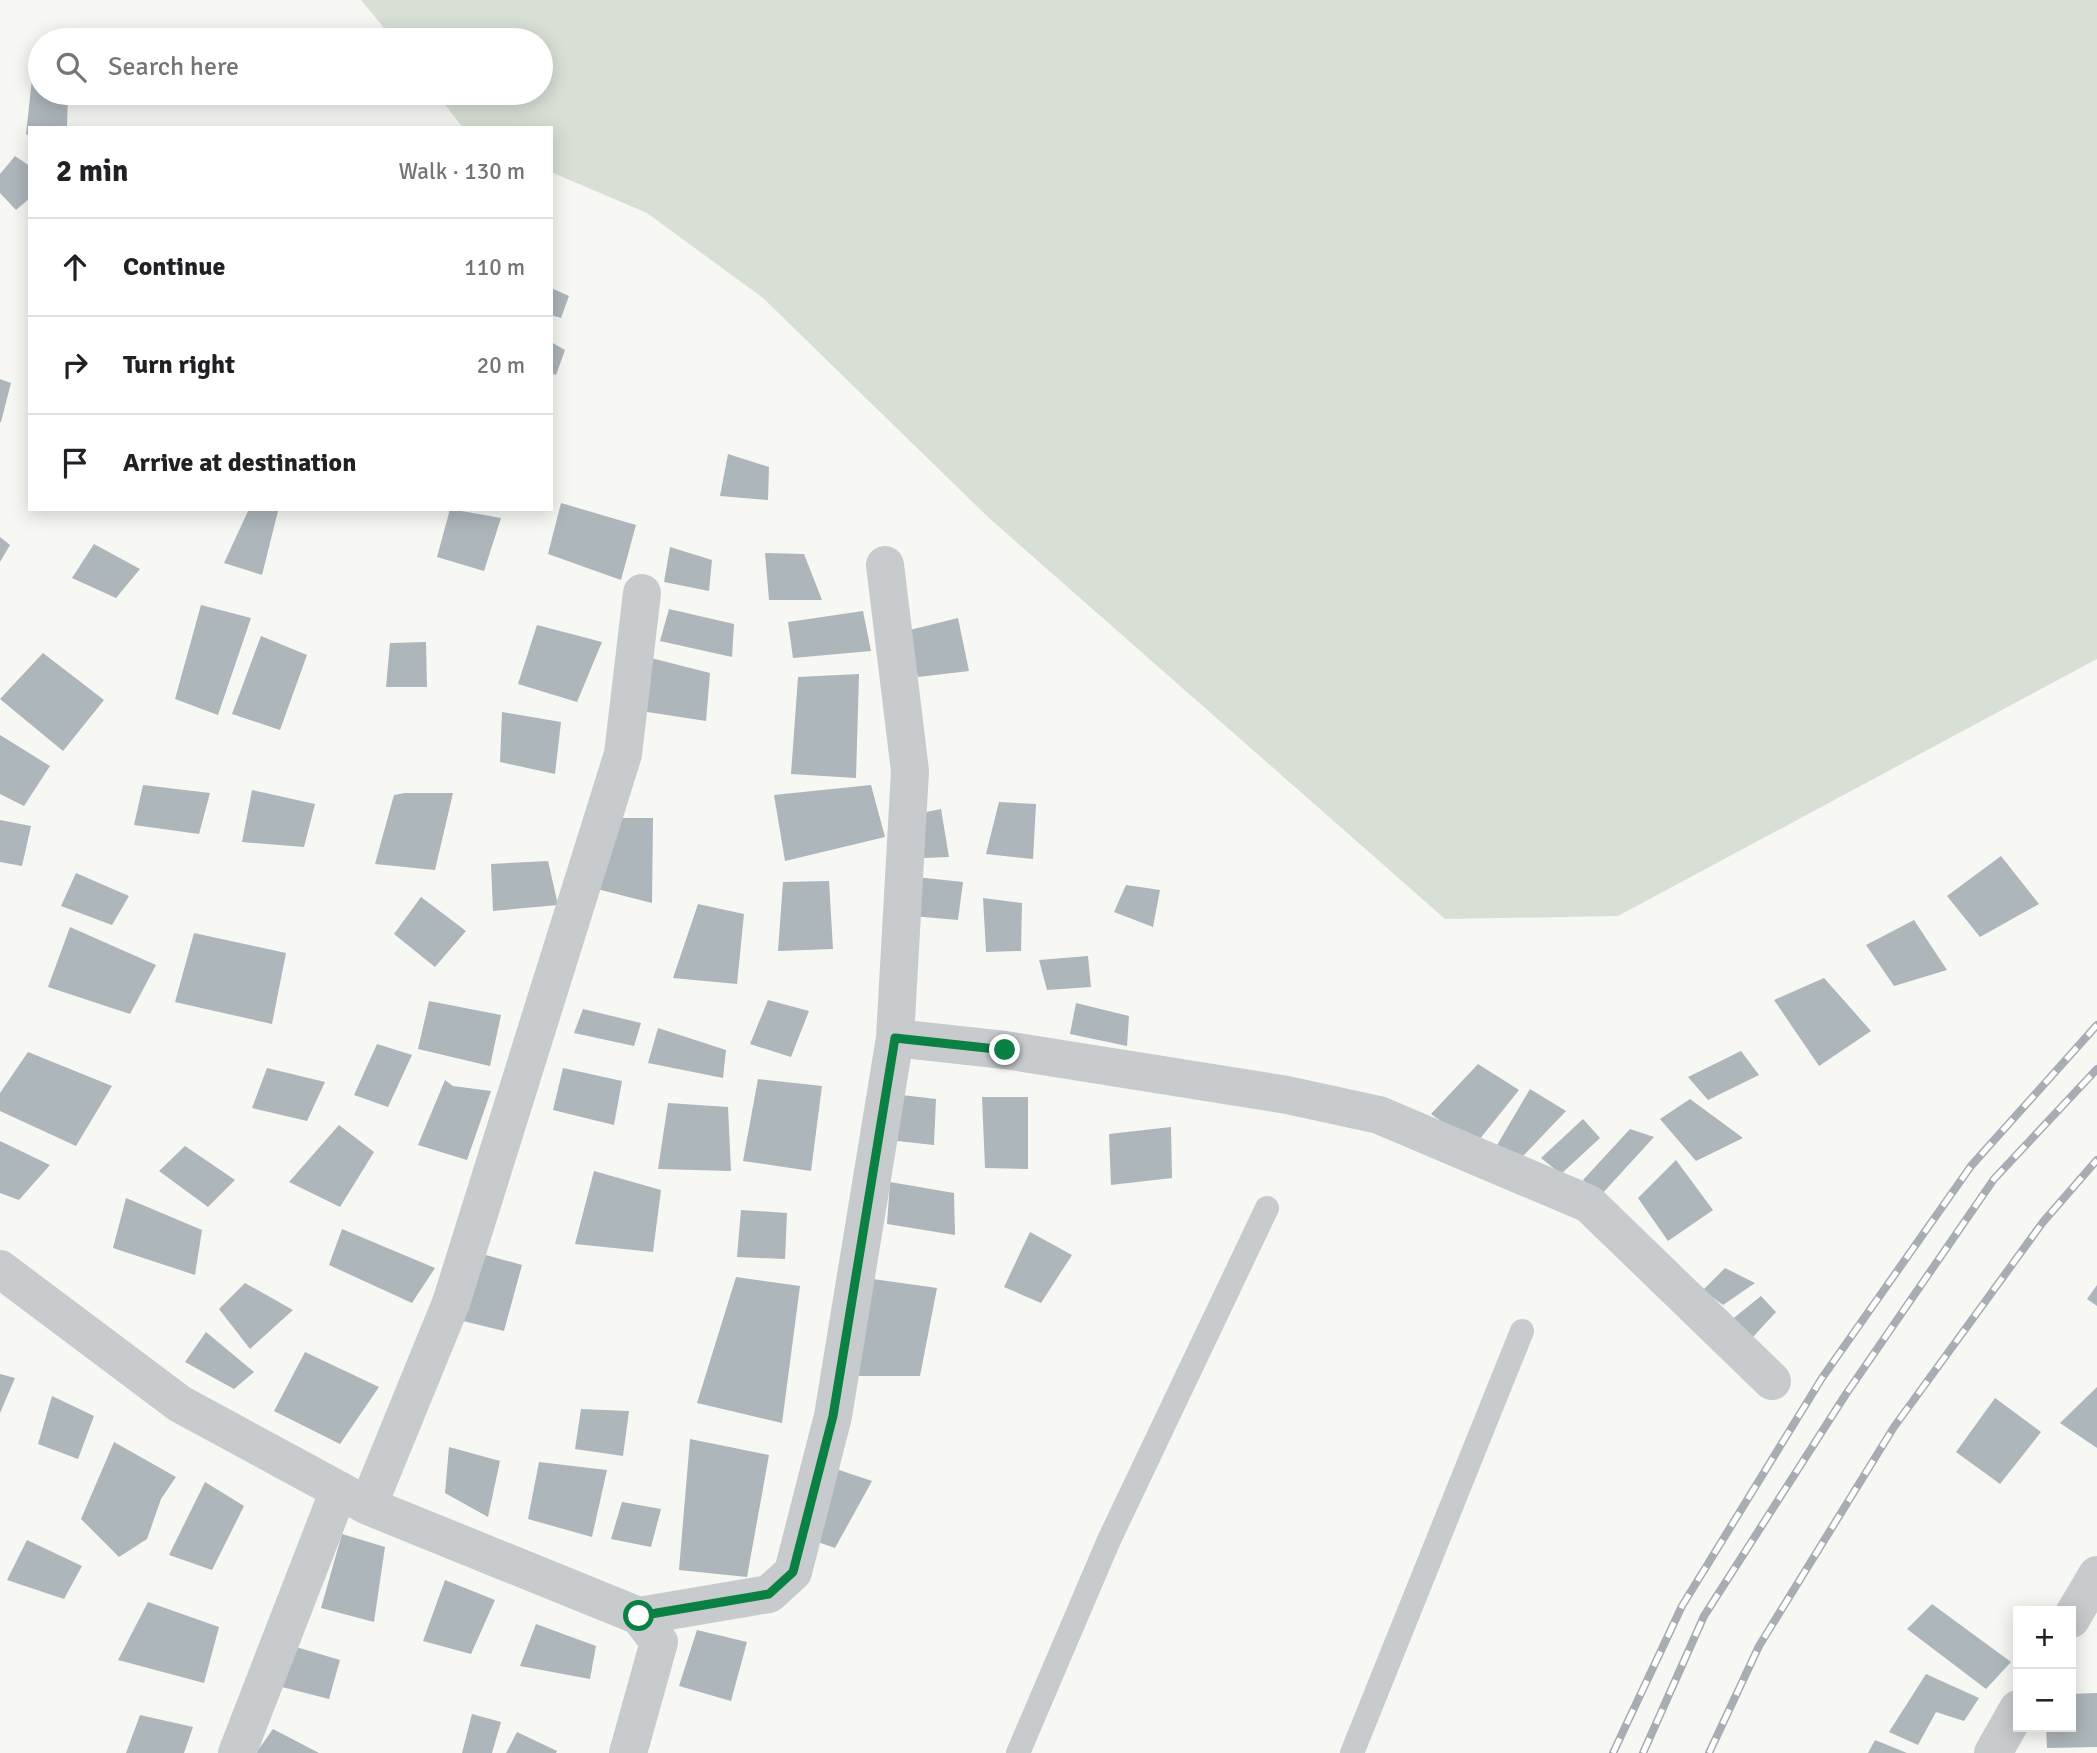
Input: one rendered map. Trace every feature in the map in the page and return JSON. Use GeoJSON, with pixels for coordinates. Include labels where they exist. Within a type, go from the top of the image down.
{"type":"FeatureCollection","features":[{"type":"Feature","properties":{"kind":"street"},"geometry":{"type":"LineString","coordinates":[[639,1616],[769,1594],[793,1572],[833,1416],[895,1038],[910,771],[885,565]]}},
{"type":"Feature","properties":{"kind":"street"},"geometry":{"type":"LineString","coordinates":[[237,1753],[353,1498],[452,1303],[623,754],[642,593]]}},
{"type":"Feature","properties":{"kind":"street"},"geometry":{"type":"LineString","coordinates":[[895,1038],[1005,1050],[1287,1094],[1379,1115],[1589,1205],[1772,1381]]}},
{"type":"Feature","properties":{"kind":"street"},"geometry":{"type":"LineString","coordinates":[[0,1269],[180,1404],[353,1498],[639,1616],[659,1642],[628,1753]]}},
{"type":"Feature","properties":{"kind":"street"},"geometry":{"type":"LineString","coordinates":[[2076,1611],[2097,1575]]}},
{"type":"Feature","properties":{"kind":"street"},"geometry":{"type":"LineString","coordinates":[[1993,1753],[2013,1718]]}},
{"type":"Feature","properties":{"kind":"lane"},"geometry":{"type":"LineString","coordinates":[[1018,1753],[1109,1540],[1267,1208]]}},
{"type":"Feature","properties":{"kind":"lane"},"geometry":{"type":"LineString","coordinates":[[1352,1753],[1521,1331]]}},
{"type":"Feature","properties":{"kind":"shaded area"},"geometry":{"type":"Polygon","coordinates":[[[361,0],[2097,0],[2097,659],[1618,916],[1445,919],[989,518],[763,298],[647,213],[553,173],[553,126],[461,126],[445,105],[553,105],[553,28],[384,28],[361,0]]]}},
{"type":"Feature","properties":{"kind":"building"},"geometry":{"type":"Polygon","coordinates":[[[29,105],[68,105],[67,126],[28,126],[28,135],[26,134],[29,105]]]}},
{"type":"Feature","properties":{"kind":"building"},"geometry":{"type":"Polygon","coordinates":[[[15,156],[28,165],[28,200],[16,210],[0,193],[0,174],[15,156]]]}},
{"type":"Feature","properties":{"kind":"building"},"geometry":{"type":"Polygon","coordinates":[[[553,289],[569,296],[561,318],[553,316],[553,289]]]}},
{"type":"Feature","properties":{"kind":"building"},"geometry":{"type":"Polygon","coordinates":[[[553,343],[565,350],[556,375],[553,374],[553,343]]]}},
{"type":"Feature","properties":{"kind":"building"},"geometry":{"type":"Polygon","coordinates":[[[0,379],[11,383],[1,422],[0,422],[0,379]]]}},
{"type":"Feature","properties":{"kind":"building"},"geometry":{"type":"Polygon","coordinates":[[[728,454],[769,467],[768,500],[720,496],[728,454]]]}},
{"type":"Feature","properties":{"kind":"building"},"geometry":{"type":"Polygon","coordinates":[[[561,503],[636,525],[621,580],[548,554],[561,503]]]}},
{"type":"Feature","properties":{"kind":"building"},"geometry":{"type":"Polygon","coordinates":[[[248,511],[278,511],[262,575],[224,563],[248,511]]]}},
{"type":"Feature","properties":{"kind":"building"},"geometry":{"type":"Polygon","coordinates":[[[449,511],[501,518],[484,571],[437,557],[449,511]]]}},
{"type":"Feature","properties":{"kind":"building"},"geometry":{"type":"Polygon","coordinates":[[[0,537],[10,545],[0,562],[0,537]]]}},
{"type":"Feature","properties":{"kind":"building"},"geometry":{"type":"Polygon","coordinates":[[[94,544],[140,569],[116,598],[72,578],[94,544]]]}},
{"type":"Feature","properties":{"kind":"building"},"geometry":{"type":"Polygon","coordinates":[[[670,547],[712,560],[709,591],[664,582],[670,547]]]}},
{"type":"Feature","properties":{"kind":"building"},"geometry":{"type":"Polygon","coordinates":[[[765,553],[804,554],[822,600],[769,600],[765,553]]]}},
{"type":"Feature","properties":{"kind":"building"},"geometry":{"type":"Polygon","coordinates":[[[201,605],[251,618],[218,715],[175,699],[201,605]]]}},
{"type":"Feature","properties":{"kind":"building"},"geometry":{"type":"Polygon","coordinates":[[[669,609],[734,624],[732,657],[660,641],[669,609]]]}},
{"type":"Feature","properties":{"kind":"building"},"geometry":{"type":"Polygon","coordinates":[[[863,611],[871,651],[793,658],[788,622],[863,611]]]}},
{"type":"Feature","properties":{"kind":"building"},"geometry":{"type":"Polygon","coordinates":[[[958,618],[969,671],[918,677],[906,631],[958,618]]]}},
{"type":"Feature","properties":{"kind":"building"},"geometry":{"type":"Polygon","coordinates":[[[537,625],[602,642],[577,702],[518,684],[537,625]]]}},
{"type":"Feature","properties":{"kind":"building"},"geometry":{"type":"Polygon","coordinates":[[[261,636],[307,655],[280,730],[232,714],[261,636]]]}},
{"type":"Feature","properties":{"kind":"building"},"geometry":{"type":"Polygon","coordinates":[[[426,642],[427,687],[386,687],[390,643],[426,642]]]}},
{"type":"Feature","properties":{"kind":"building"},"geometry":{"type":"Polygon","coordinates":[[[43,653],[104,700],[63,751],[0,699],[43,653]]]}},
{"type":"Feature","properties":{"kind":"building"},"geometry":{"type":"Polygon","coordinates":[[[651,658],[710,673],[706,721],[641,711],[651,658]]]}},
{"type":"Feature","properties":{"kind":"building"},"geometry":{"type":"Polygon","coordinates":[[[859,674],[856,778],[791,774],[798,677],[859,674]]]}},
{"type":"Feature","properties":{"kind":"building"},"geometry":{"type":"Polygon","coordinates":[[[502,712],[561,722],[555,774],[500,762],[502,712]]]}},
{"type":"Feature","properties":{"kind":"building"},"geometry":{"type":"Polygon","coordinates":[[[0,735],[50,766],[24,806],[0,794],[0,735]]]}},
{"type":"Feature","properties":{"kind":"building"},"geometry":{"type":"Polygon","coordinates":[[[143,785],[210,793],[199,834],[134,825],[143,785]]]}},
{"type":"Feature","properties":{"kind":"building"},"geometry":{"type":"Polygon","coordinates":[[[871,785],[885,837],[785,861],[774,795],[871,785]]]}},
{"type":"Feature","properties":{"kind":"building"},"geometry":{"type":"Polygon","coordinates":[[[252,790],[315,804],[304,847],[242,842],[252,790]]]}},
{"type":"Feature","properties":{"kind":"building"},"geometry":{"type":"Polygon","coordinates":[[[453,793],[435,870],[375,864],[394,795],[453,793]]]}},
{"type":"Feature","properties":{"kind":"building"},"geometry":{"type":"Polygon","coordinates":[[[999,802],[1036,804],[1033,859],[986,854],[999,802]]]}},
{"type":"Feature","properties":{"kind":"building"},"geometry":{"type":"Polygon","coordinates":[[[941,809],[949,857],[923,858],[921,813],[941,809]]]}},
{"type":"Feature","properties":{"kind":"building"},"geometry":{"type":"Polygon","coordinates":[[[618,818],[653,818],[652,903],[597,889],[618,818]]]}},
{"type":"Feature","properties":{"kind":"building"},"geometry":{"type":"Polygon","coordinates":[[[0,820],[31,826],[22,866],[0,862],[0,820]]]}},
{"type":"Feature","properties":{"kind":"building"},"geometry":{"type":"Polygon","coordinates":[[[2001,856],[2039,904],[1980,937],[1947,896],[2001,856]]]}},
{"type":"Feature","properties":{"kind":"building"},"geometry":{"type":"Polygon","coordinates":[[[548,861],[558,905],[493,911],[491,864],[548,861]]]}},
{"type":"Feature","properties":{"kind":"building"},"geometry":{"type":"Polygon","coordinates":[[[76,873],[129,896],[112,925],[61,906],[76,873]]]}},
{"type":"Feature","properties":{"kind":"building"},"geometry":{"type":"Polygon","coordinates":[[[916,877],[963,882],[958,920],[912,916],[916,877]]]}},
{"type":"Feature","properties":{"kind":"building"},"geometry":{"type":"Polygon","coordinates":[[[829,881],[833,949],[778,951],[783,882],[829,881]]]}},
{"type":"Feature","properties":{"kind":"building"},"geometry":{"type":"Polygon","coordinates":[[[1126,885],[1160,890],[1153,927],[1114,912],[1126,885]]]}},
{"type":"Feature","properties":{"kind":"building"},"geometry":{"type":"Polygon","coordinates":[[[421,897],[466,931],[435,967],[394,934],[421,897]]]}},
{"type":"Feature","properties":{"kind":"building"},"geometry":{"type":"Polygon","coordinates":[[[983,898],[1022,903],[1021,951],[986,952],[983,898]]]}},
{"type":"Feature","properties":{"kind":"building"},"geometry":{"type":"Polygon","coordinates":[[[698,904],[744,914],[737,984],[673,978],[698,904]]]}},
{"type":"Feature","properties":{"kind":"building"},"geometry":{"type":"Polygon","coordinates":[[[1914,920],[1947,970],[1894,986],[1866,945],[1914,920]]]}},
{"type":"Feature","properties":{"kind":"building"},"geometry":{"type":"Polygon","coordinates":[[[70,927],[156,965],[130,1014],[48,987],[70,927]]]}},
{"type":"Feature","properties":{"kind":"building"},"geometry":{"type":"Polygon","coordinates":[[[194,933],[286,953],[272,1024],[175,1002],[194,933]]]}},
{"type":"Feature","properties":{"kind":"building"},"geometry":{"type":"Polygon","coordinates":[[[1088,956],[1091,987],[1047,990],[1039,960],[1088,956]]]}},
{"type":"Feature","properties":{"kind":"building"},"geometry":{"type":"Polygon","coordinates":[[[1824,978],[1871,1031],[1819,1066],[1774,1000],[1824,978]]]}},
{"type":"Feature","properties":{"kind":"building"},"geometry":{"type":"Polygon","coordinates":[[[768,1000],[809,1011],[791,1057],[750,1044],[768,1000]]]}},
{"type":"Feature","properties":{"kind":"building"},"geometry":{"type":"Polygon","coordinates":[[[429,1001],[501,1015],[490,1066],[418,1049],[429,1001]]]}},
{"type":"Feature","properties":{"kind":"building"},"geometry":{"type":"Polygon","coordinates":[[[1076,1003],[1129,1016],[1127,1046],[1070,1034],[1076,1003]]]}},
{"type":"Feature","properties":{"kind":"building"},"geometry":{"type":"Polygon","coordinates":[[[583,1009],[641,1023],[634,1046],[574,1033],[583,1009]]]}},
{"type":"Feature","properties":{"kind":"building"},"geometry":{"type":"Polygon","coordinates":[[[658,1028],[726,1050],[723,1078],[648,1063],[658,1028]]]}},
{"type":"Feature","properties":{"kind":"building"},"geometry":{"type":"Polygon","coordinates":[[[377,1044],[412,1055],[388,1107],[354,1095],[377,1044]]]}},
{"type":"Feature","properties":{"kind":"building"},"geometry":{"type":"Polygon","coordinates":[[[1741,1051],[1759,1075],[1708,1100],[1688,1077],[1741,1051]]]}},
{"type":"Feature","properties":{"kind":"building"},"geometry":{"type":"Polygon","coordinates":[[[28,1052],[112,1086],[76,1146],[0,1111],[0,1093],[28,1052]]]}},
{"type":"Feature","properties":{"kind":"building"},"geometry":{"type":"Polygon","coordinates":[[[1478,1064],[1519,1090],[1475,1145],[1431,1114],[1478,1064]]]}},
{"type":"Feature","properties":{"kind":"building"},"geometry":{"type":"Polygon","coordinates":[[[267,1068],[325,1082],[307,1121],[252,1108],[267,1068]]]}},
{"type":"Feature","properties":{"kind":"building"},"geometry":{"type":"Polygon","coordinates":[[[563,1068],[622,1081],[614,1125],[553,1110],[563,1068]]]}},
{"type":"Feature","properties":{"kind":"building"},"geometry":{"type":"Polygon","coordinates":[[[758,1079],[822,1086],[811,1171],[743,1161],[758,1079]]]}},
{"type":"Feature","properties":{"kind":"building"},"geometry":{"type":"Polygon","coordinates":[[[445,1080],[453,1086],[491,1091],[467,1160],[418,1145],[445,1080]]]}},
{"type":"Feature","properties":{"kind":"building"},"geometry":{"type":"Polygon","coordinates":[[[1530,1089],[1566,1111],[1523,1156],[1497,1145],[1530,1089]]]}},
{"type":"Feature","properties":{"kind":"building"},"geometry":{"type":"Polygon","coordinates":[[[902,1095],[936,1099],[934,1145],[897,1141],[902,1095]]]}},
{"type":"Feature","properties":{"kind":"building"},"geometry":{"type":"Polygon","coordinates":[[[982,1097],[1028,1097],[1028,1169],[985,1168],[982,1097]]]}},
{"type":"Feature","properties":{"kind":"building"},"geometry":{"type":"Polygon","coordinates":[[[1690,1099],[1743,1138],[1696,1161],[1660,1119],[1690,1099]]]}},
{"type":"Feature","properties":{"kind":"building"},"geometry":{"type":"Polygon","coordinates":[[[668,1103],[728,1107],[731,1171],[658,1169],[668,1103]]]}},
{"type":"Feature","properties":{"kind":"building"},"geometry":{"type":"Polygon","coordinates":[[[1583,1119],[1600,1138],[1561,1174],[1541,1158],[1583,1119]]]}},
{"type":"Feature","properties":{"kind":"building"},"geometry":{"type":"Polygon","coordinates":[[[339,1125],[374,1152],[340,1207],[289,1182],[339,1125]]]}},
{"type":"Feature","properties":{"kind":"building"},"geometry":{"type":"Polygon","coordinates":[[[1171,1127],[1172,1178],[1111,1185],[1109,1134],[1171,1127]]]}},
{"type":"Feature","properties":{"kind":"building"},"geometry":{"type":"Polygon","coordinates":[[[1630,1129],[1654,1137],[1600,1196],[1583,1180],[1630,1129]]]}},
{"type":"Feature","properties":{"kind":"building"},"geometry":{"type":"Polygon","coordinates":[[[0,1141],[50,1165],[19,1200],[0,1193],[0,1141]]]}},
{"type":"Feature","properties":{"kind":"building"},"geometry":{"type":"Polygon","coordinates":[[[185,1146],[235,1180],[208,1207],[159,1171],[185,1146]]]}},
{"type":"Feature","properties":{"kind":"building"},"geometry":{"type":"Polygon","coordinates":[[[1676,1160],[1713,1210],[1668,1241],[1638,1198],[1676,1160]]]}},
{"type":"Feature","properties":{"kind":"building"},"geometry":{"type":"Polygon","coordinates":[[[594,1171],[661,1190],[653,1252],[575,1244],[594,1171]]]}},
{"type":"Feature","properties":{"kind":"building"},"geometry":{"type":"Polygon","coordinates":[[[890,1182],[954,1193],[955,1235],[887,1224],[890,1182]]]}},
{"type":"Feature","properties":{"kind":"building"},"geometry":{"type":"Polygon","coordinates":[[[126,1198],[202,1230],[195,1275],[113,1248],[126,1198]]]}},
{"type":"Feature","properties":{"kind":"building"},"geometry":{"type":"Polygon","coordinates":[[[741,1210],[787,1213],[785,1259],[737,1257],[741,1210]]]}},
{"type":"Feature","properties":{"kind":"building"},"geometry":{"type":"Polygon","coordinates":[[[342,1229],[435,1268],[412,1303],[329,1265],[342,1229]]]}},
{"type":"Feature","properties":{"kind":"building"},"geometry":{"type":"Polygon","coordinates":[[[1030,1232],[1072,1255],[1041,1303],[1004,1287],[1030,1232]]]}},
{"type":"Feature","properties":{"kind":"building"},"geometry":{"type":"Polygon","coordinates":[[[486,1255],[522,1265],[504,1331],[459,1320],[486,1255]]]}},
{"type":"Feature","properties":{"kind":"building"},"geometry":{"type":"Polygon","coordinates":[[[1725,1268],[1755,1283],[1723,1305],[1703,1290],[1725,1268]]]}},
{"type":"Feature","properties":{"kind":"building"},"geometry":{"type":"Polygon","coordinates":[[[736,1277],[800,1286],[782,1423],[697,1403],[736,1277]]]}},
{"type":"Feature","properties":{"kind":"building"},"geometry":{"type":"Polygon","coordinates":[[[873,1279],[937,1288],[920,1376],[853,1376],[873,1279]]]}},
{"type":"Feature","properties":{"kind":"building"},"geometry":{"type":"Polygon","coordinates":[[[245,1283],[293,1310],[250,1349],[219,1309],[245,1283]]]}},
{"type":"Feature","properties":{"kind":"building"},"geometry":{"type":"Polygon","coordinates":[[[2097,1285],[2097,1306],[2087,1299],[2097,1285]]]}},
{"type":"Feature","properties":{"kind":"building"},"geometry":{"type":"Polygon","coordinates":[[[1761,1296],[1776,1312],[1752,1338],[1730,1321],[1761,1296]]]}},
{"type":"Feature","properties":{"kind":"building"},"geometry":{"type":"Polygon","coordinates":[[[206,1332],[254,1372],[234,1389],[185,1362],[206,1332]]]}},
{"type":"Feature","properties":{"kind":"building"},"geometry":{"type":"Polygon","coordinates":[[[305,1352],[379,1387],[340,1444],[274,1411],[305,1352]]]}},
{"type":"Feature","properties":{"kind":"building"},"geometry":{"type":"Polygon","coordinates":[[[0,1374],[15,1378],[0,1413],[0,1374]]]}},
{"type":"Feature","properties":{"kind":"building"},"geometry":{"type":"Polygon","coordinates":[[[2097,1387],[2097,1448],[2060,1423],[2097,1387]]]}},
{"type":"Feature","properties":{"kind":"building"},"geometry":{"type":"Polygon","coordinates":[[[52,1396],[94,1416],[78,1459],[38,1444],[52,1396]]]}},
{"type":"Feature","properties":{"kind":"building"},"geometry":{"type":"Polygon","coordinates":[[[1995,1398],[2041,1432],[2000,1484],[1956,1452],[1995,1398]]]}},
{"type":"Feature","properties":{"kind":"building"},"geometry":{"type":"Polygon","coordinates":[[[581,1409],[629,1411],[623,1456],[575,1449],[581,1409]]]}},
{"type":"Feature","properties":{"kind":"building"},"geometry":{"type":"Polygon","coordinates":[[[690,1439],[769,1455],[747,1577],[679,1570],[690,1439]]]}},
{"type":"Feature","properties":{"kind":"building"},"geometry":{"type":"Polygon","coordinates":[[[114,1442],[176,1477],[161,1499],[147,1539],[119,1557],[81,1519],[114,1442]]]}},
{"type":"Feature","properties":{"kind":"building"},"geometry":{"type":"Polygon","coordinates":[[[449,1447],[500,1461],[488,1517],[445,1493],[449,1447]]]}},
{"type":"Feature","properties":{"kind":"building"},"geometry":{"type":"Polygon","coordinates":[[[539,1462],[607,1470],[592,1537],[528,1519],[539,1462]]]}},
{"type":"Feature","properties":{"kind":"building"},"geometry":{"type":"Polygon","coordinates":[[[833,1468],[872,1481],[835,1548],[812,1540],[833,1468]]]}},
{"type":"Feature","properties":{"kind":"building"},"geometry":{"type":"Polygon","coordinates":[[[205,1482],[244,1506],[212,1570],[169,1555],[205,1482]]]}},
{"type":"Feature","properties":{"kind":"building"},"geometry":{"type":"Polygon","coordinates":[[[622,1502],[661,1509],[651,1547],[611,1539],[622,1502]]]}},
{"type":"Feature","properties":{"kind":"building"},"geometry":{"type":"Polygon","coordinates":[[[342,1534],[385,1547],[374,1622],[321,1608],[342,1534]]]}},
{"type":"Feature","properties":{"kind":"building"},"geometry":{"type":"Polygon","coordinates":[[[27,1540],[82,1566],[64,1599],[7,1580],[27,1540]]]}},
{"type":"Feature","properties":{"kind":"building"},"geometry":{"type":"Polygon","coordinates":[[[445,1580],[495,1600],[471,1654],[423,1641],[445,1580]]]}},
{"type":"Feature","properties":{"kind":"building"},"geometry":{"type":"Polygon","coordinates":[[[148,1602],[219,1627],[204,1683],[118,1660],[148,1602]]]}},
{"type":"Feature","properties":{"kind":"building"},"geometry":{"type":"Polygon","coordinates":[[[1932,1604],[2011,1662],[1986,1689],[1907,1629],[1932,1604]]]}},
{"type":"Feature","properties":{"kind":"building"},"geometry":{"type":"Polygon","coordinates":[[[536,1624],[596,1646],[590,1679],[520,1666],[536,1624]]]}},
{"type":"Feature","properties":{"kind":"building"},"geometry":{"type":"Polygon","coordinates":[[[697,1630],[747,1642],[731,1701],[679,1686],[697,1630]]]}},
{"type":"Feature","properties":{"kind":"building"},"geometry":{"type":"Polygon","coordinates":[[[296,1647],[340,1660],[329,1699],[278,1686],[296,1647]]]}},
{"type":"Feature","properties":{"kind":"building"},"geometry":{"type":"Polygon","coordinates":[[[1926,1674],[1979,1698],[1964,1721],[1936,1712],[1918,1745],[1889,1732],[1926,1674]]]}},
{"type":"Feature","properties":{"kind":"building"},"geometry":{"type":"Polygon","coordinates":[[[2097,1693],[2097,1747],[2047,1748],[2046,1732],[2076,1732],[2076,1694],[2097,1693]]]}},
{"type":"Feature","properties":{"kind":"building"},"geometry":{"type":"Polygon","coordinates":[[[472,1714],[501,1722],[492,1753],[462,1753],[472,1714]]]}},
{"type":"Feature","properties":{"kind":"building"},"geometry":{"type":"Polygon","coordinates":[[[140,1715],[193,1727],[184,1753],[126,1753],[140,1715]]]}},
{"type":"Feature","properties":{"kind":"building"},"geometry":{"type":"Polygon","coordinates":[[[273,1729],[319,1753],[256,1753],[273,1729]]]}},
{"type":"Feature","properties":{"kind":"building"},"geometry":{"type":"Polygon","coordinates":[[[517,1732],[557,1751],[556,1753],[506,1753],[517,1732]]]}},
{"type":"Feature","properties":{"kind":"building"},"geometry":{"type":"Polygon","coordinates":[[[1875,1740],[1907,1753],[1868,1753],[1875,1740]]]}},
{"type":"Feature","properties":{"kind":"railway"},"geometry":{"type":"LineString","coordinates":[[1613,1753],[1682,1606],[1822,1378],[1971,1166],[2097,1025]]}},
{"type":"Feature","properties":{"kind":"railway"},"geometry":{"type":"LineString","coordinates":[[1643,1753],[1704,1616],[1846,1394],[1994,1179],[2097,1069]]}},
{"type":"Feature","properties":{"kind":"railway"},"geometry":{"type":"LineString","coordinates":[[1709,1753],[1759,1646],[1894,1427],[2043,1222],[2097,1160]]}},
{"type":"Feature","properties":{"kind":"route"},"geometry":{"type":"LineString","coordinates":[[639,1616],[769,1594],[793,1572],[833,1416],[895,1038],[1005,1050]]}}]}
